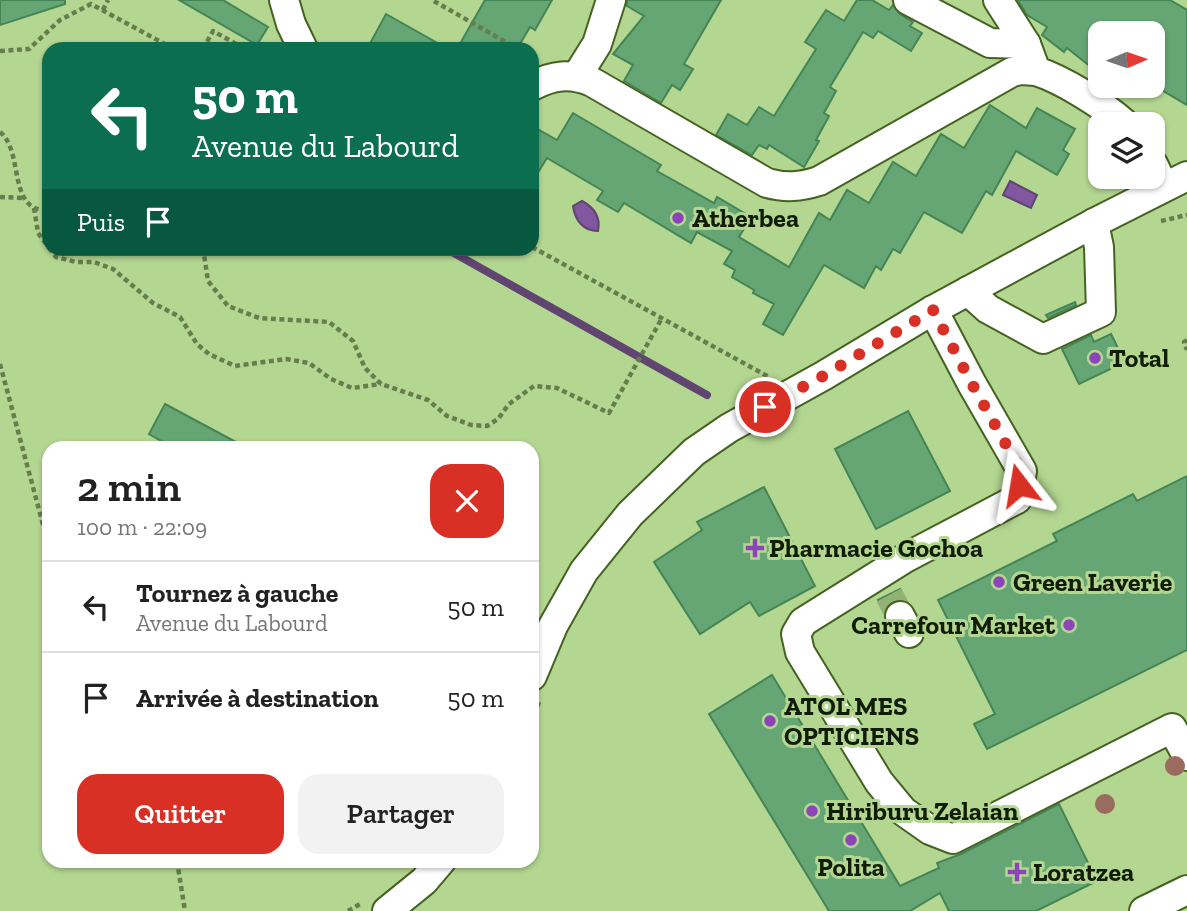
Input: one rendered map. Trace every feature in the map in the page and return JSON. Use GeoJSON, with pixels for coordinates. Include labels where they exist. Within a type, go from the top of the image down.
{"type":"FeatureCollection","features":[{"type":"Feature","properties":{"kind":"street"},"geometry":{"type":"LineString","coordinates":[[284,0],[300,42]]}},
{"type":"Feature","properties":{"kind":"street"},"geometry":{"type":"LineString","coordinates":[[577,76],[597,44],[611,0]]}},
{"type":"Feature","properties":{"kind":"street"},"geometry":{"type":"LineString","coordinates":[[908,0],[990,43],[1026,44]]}},
{"type":"Feature","properties":{"kind":"street"},"geometry":{"type":"LineString","coordinates":[[998,0],[1026,44],[1036,71]]}},
{"type":"Feature","properties":{"kind":"street"},"geometry":{"type":"LineString","coordinates":[[539,83],[559,75],[577,76],[592,82],[767,183],[782,187],[801,187],[819,181],[1012,72],[1036,71],[1048,75],[1110,112]]}},
{"type":"Feature","properties":{"kind":"street"},"geometry":{"type":"LineString","coordinates":[[539,680],[554,626],[584,571],[630,514],[695,452],[729,428],[933,310],[1094,223],[1168,176]]}},
{"type":"Feature","properties":{"kind":"street"},"geometry":{"type":"LineString","coordinates":[[968,291],[988,309],[1043,339],[1101,312],[1099,247],[1094,223]]}},
{"type":"Feature","properties":{"kind":"street"},"geometry":{"type":"LineString","coordinates":[[933,310],[1021,471],[1017,499],[907,557],[894,605],[803,622],[796,634],[800,652],[879,782],[903,811],[930,830],[953,839],[1172,728],[1187,756]]}},
{"type":"Feature","properties":{"kind":"street"},"geometry":{"type":"LineString","coordinates":[[387,911],[425,881],[435,868]]}},
{"type":"Feature","properties":{"kind":"street"},"geometry":{"type":"LineString","coordinates":[[1144,911],[1187,890]]}},
{"type":"Feature","properties":{"kind":"path"},"geometry":{"type":"LineString","coordinates":[[103,10],[108,0]]}},
{"type":"Feature","properties":{"kind":"path"},"geometry":{"type":"LineString","coordinates":[[434,1],[506,42]]}},
{"type":"Feature","properties":{"kind":"path"},"geometry":{"type":"LineString","coordinates":[[0,51],[29,49],[60,20],[90,2],[161,42]]}},
{"type":"Feature","properties":{"kind":"path"},"geometry":{"type":"LineString","coordinates":[[207,42],[213,31],[233,42]]}},
{"type":"Feature","properties":{"kind":"path"},"geometry":{"type":"LineString","coordinates":[[0,132],[5,136],[16,162],[24,198],[34,208],[42,210]]}},
{"type":"Feature","properties":{"kind":"path"},"geometry":{"type":"LineString","coordinates":[[0,197],[24,198]]}},
{"type":"Feature","properties":{"kind":"path"},"geometry":{"type":"LineString","coordinates":[[34,208],[38,233],[42,238]]}},
{"type":"Feature","properties":{"kind":"path"},"geometry":{"type":"LineString","coordinates":[[1149,223],[1187,215]]}},
{"type":"Feature","properties":{"kind":"path"},"geometry":{"type":"LineString","coordinates":[[539,251],[779,383]]}},
{"type":"Feature","properties":{"kind":"path"},"geometry":{"type":"LineString","coordinates":[[55,256],[76,262],[94,262],[113,269],[153,303],[180,317],[197,344],[209,354],[235,366],[286,359],[309,363],[331,379],[352,388],[381,384]]}},
{"type":"Feature","properties":{"kind":"path"},"geometry":{"type":"LineString","coordinates":[[204,256],[208,281],[228,306],[259,318],[329,322],[353,341],[365,368],[381,384],[428,400],[447,416],[471,425],[487,426],[498,419],[509,404],[534,386],[558,388],[609,413],[639,364],[662,318]]}},
{"type":"Feature","properties":{"kind":"path"},"geometry":{"type":"LineString","coordinates":[[1187,340],[1184,342],[1187,350]]}},
{"type":"Feature","properties":{"kind":"path"},"geometry":{"type":"LineString","coordinates":[[0,363],[42,521]]}},
{"type":"Feature","properties":{"kind":"path"},"geometry":{"type":"LineString","coordinates":[[178,868],[184,911]]}},
{"type":"Feature","properties":{"kind":"shaded area"},"geometry":{"type":"Polygon","coordinates":[[[1010,181],[1037,195],[1031,208],[1003,195],[1010,181]]]}},
{"type":"Feature","properties":{"kind":"shaded area"},"geometry":{"type":"Polygon","coordinates":[[[582,201],[596,213],[598,231],[584,227],[578,220],[573,206],[582,201]]]}},
{"type":"Feature","properties":{"kind":"building"},"geometry":{"type":"Polygon","coordinates":[[[0,0],[65,0],[65,4],[0,25],[0,0]]]}},
{"type":"Feature","properties":{"kind":"building"},"geometry":{"type":"Polygon","coordinates":[[[179,0],[223,0],[268,27],[259,42],[252,42],[179,0]]]}},
{"type":"Feature","properties":{"kind":"building"},"geometry":{"type":"Polygon","coordinates":[[[485,0],[552,0],[535,30],[530,27],[521,42],[461,42],[485,0]]]}},
{"type":"Feature","properties":{"kind":"building"},"geometry":{"type":"Polygon","coordinates":[[[627,0],[721,0],[684,64],[693,69],[680,90],[672,85],[661,103],[624,81],[633,65],[613,54],[644,16],[627,6],[627,0]]]}},
{"type":"Feature","properties":{"kind":"building"},"geometry":{"type":"Polygon","coordinates":[[[857,0],[872,0],[889,10],[893,5],[900,14],[913,22],[910,26],[922,33],[911,51],[878,31],[873,38],[863,32],[830,87],[836,91],[824,113],[829,116],[804,167],[769,145],[767,149],[759,145],[752,155],[716,135],[728,114],[747,125],[759,107],[774,116],[816,49],[805,42],[826,10],[844,21],[857,0]]]}},
{"type":"Feature","properties":{"kind":"building"},"geometry":{"type":"Polygon","coordinates":[[[1018,0],[1170,0],[1187,10],[1187,105],[1166,93],[1166,21],[1088,21],[1088,65],[1067,48],[1064,52],[1042,35],[1047,27],[1027,15],[1018,0]]]}},
{"type":"Feature","properties":{"kind":"building"},"geometry":{"type":"Polygon","coordinates":[[[386,14],[436,42],[371,42],[386,14]]]}},
{"type":"Feature","properties":{"kind":"building"},"geometry":{"type":"Polygon","coordinates":[[[990,105],[1026,128],[1037,108],[1075,129],[1063,150],[1069,154],[1057,175],[1016,151],[992,195],[986,191],[962,233],[924,212],[900,253],[893,249],[881,270],[876,266],[864,288],[824,265],[783,335],[763,324],[774,304],[753,293],[754,290],[732,277],[735,270],[724,264],[732,251],[697,232],[691,243],[624,203],[618,212],[597,200],[603,191],[547,158],[539,171],[539,130],[557,140],[573,113],[661,165],[657,171],[714,203],[717,197],[751,217],[739,237],[789,267],[819,213],[830,220],[847,190],[869,203],[893,162],[916,176],[941,134],[964,148],[990,105]]]}},
{"type":"Feature","properties":{"kind":"building"},"geometry":{"type":"Polygon","coordinates":[[[1075,302],[1076,305],[1048,318],[1046,315],[1075,302]]]}},
{"type":"Feature","properties":{"kind":"building","name":"Total"},"geometry":{"type":"Polygon","coordinates":[[[1111,334],[1125,362],[1079,384],[1062,349],[1091,335],[1094,342],[1111,334]]]}},
{"type":"Feature","properties":{"kind":"building"},"geometry":{"type":"Polygon","coordinates":[[[165,404],[234,441],[162,441],[149,434],[165,404]]]}},
{"type":"Feature","properties":{"kind":"building"},"geometry":{"type":"Polygon","coordinates":[[[908,411],[950,491],[876,529],[835,449],[908,411]]]}},
{"type":"Feature","properties":{"kind":"building","name":"Carrefour Market"},"geometry":{"type":"Polygon","coordinates":[[[1187,476],[1187,650],[987,749],[974,724],[995,714],[938,600],[1057,541],[1053,534],[1133,494],[1137,501],[1187,476]]]}},
{"type":"Feature","properties":{"kind":"building"},"geometry":{"type":"Polygon","coordinates":[[[764,487],[815,586],[759,616],[750,602],[700,634],[654,562],[702,530],[697,522],[764,487]]]}},
{"type":"Feature","properties":{"kind":"building"},"geometry":{"type":"Polygon","coordinates":[[[900,589],[906,601],[893,601],[884,612],[878,600],[900,589]]]}},
{"type":"Feature","properties":{"kind":"building","name":"Hiriburu Zelaian"},"geometry":{"type":"Polygon","coordinates":[[[772,675],[900,886],[939,868],[937,863],[961,854],[1059,804],[1097,881],[1036,911],[949,911],[940,893],[910,911],[829,911],[709,714],[772,675]]]}},
{"type":"Feature","properties":{"kind":"waterway"},"geometry":{"type":"LineString","coordinates":[[459,256],[707,395]]}},
{"type":"Feature","properties":{"kind":"tunnel"},"geometry":{"type":"LineString","coordinates":[[889,595],[900,616]]}},
{"type":"Feature","properties":{"kind":"place","name":"Atherbea"},"geometry":{"type":"Point","coordinates":[678,218]}},
{"type":"Feature","properties":{"kind":"place","name":"Total"},"geometry":{"type":"Point","coordinates":[1095,358]}},
{"type":"Feature","properties":{"kind":"place","name":"Pharmacie Gochoa"},"geometry":{"type":"Point","coordinates":[755,548]}},
{"type":"Feature","properties":{"kind":"place","name":"Green Laverie"},"geometry":{"type":"Point","coordinates":[999,582]}},
{"type":"Feature","properties":{"kind":"place","name":"Carrefour Market"},"geometry":{"type":"Point","coordinates":[1069,625]}},
{"type":"Feature","properties":{"kind":"place","name":"ATOL MES OPTICIENS"},"geometry":{"type":"Point","coordinates":[770,721]}},
{"type":"Feature","properties":{"kind":"place","name":"Hiriburu Zelaian"},"geometry":{"type":"Point","coordinates":[812,811]}},
{"type":"Feature","properties":{"kind":"place","name":"Polita"},"geometry":{"type":"Point","coordinates":[851,840]}},
{"type":"Feature","properties":{"kind":"place","name":"Loratzea"},"geometry":{"type":"Point","coordinates":[1017,872]}},
{"type":"Feature","properties":{"kind":"route"},"geometry":{"type":"LineString","coordinates":[[765,407],[823,376],[933,310],[1021,471],[1019,485]]}}]}
